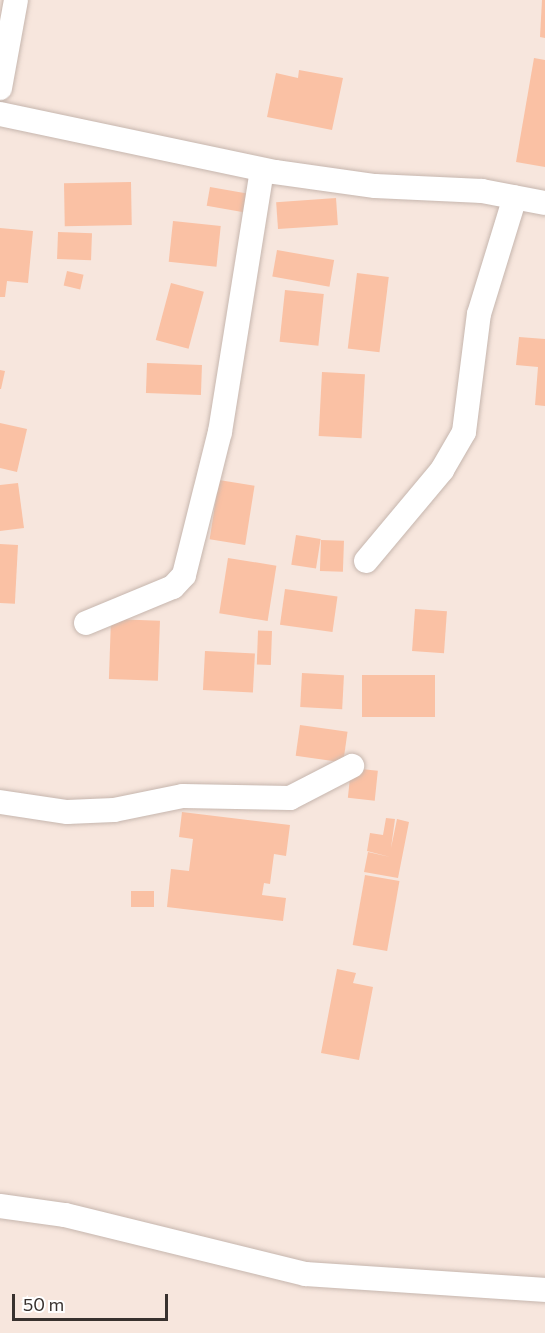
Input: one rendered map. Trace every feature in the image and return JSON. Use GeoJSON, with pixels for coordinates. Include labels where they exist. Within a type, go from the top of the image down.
{"type":"FeatureCollection","features":[{"type":"Feature","properties":{"kind":"street"},"geometry":{"type":"LineString","coordinates":[[0,88],[16,0]]}},
{"type":"Feature","properties":{"kind":"street"},"geometry":{"type":"LineString","coordinates":[[0,114],[262,170],[545,202]]}},
{"type":"Feature","properties":{"kind":"street"},"geometry":{"type":"LineString","coordinates":[[86,623],[173,587],[184,574],[220,432],[262,170]]}},
{"type":"Feature","properties":{"kind":"street"},"geometry":{"type":"LineString","coordinates":[[366,561],[442,470],[464,432],[479,314],[515,197]]}},
{"type":"Feature","properties":{"kind":"street"},"geometry":{"type":"LineString","coordinates":[[0,802],[67,812],[114,810],[183,796],[290,798],[352,766]]}},
{"type":"Feature","properties":{"kind":"street"},"geometry":{"type":"LineString","coordinates":[[0,1206],[65,1215],[306,1274],[545,1290]]}},
{"type":"Feature","properties":{"kind":"building"},"geometry":{"type":"Polygon","coordinates":[[[542,0],[545,0],[545,38],[540,37],[542,0]]]}},
{"type":"Feature","properties":{"kind":"building"},"geometry":{"type":"Polygon","coordinates":[[[534,58],[545,60],[545,167],[516,162],[534,58]]]}},
{"type":"Feature","properties":{"kind":"building"},"geometry":{"type":"Polygon","coordinates":[[[299,70],[343,78],[332,130],[267,117],[276,73],[298,78],[299,70]]]}},
{"type":"Feature","properties":{"kind":"building"},"geometry":{"type":"Polygon","coordinates":[[[131,182],[132,225],[65,226],[64,183],[131,182]]]}},
{"type":"Feature","properties":{"kind":"building"},"geometry":{"type":"Polygon","coordinates":[[[210,187],[248,194],[245,212],[207,206],[210,187]]]}},
{"type":"Feature","properties":{"kind":"building"},"geometry":{"type":"Polygon","coordinates":[[[336,198],[338,225],[278,229],[276,202],[336,198]]]}},
{"type":"Feature","properties":{"kind":"building"},"geometry":{"type":"Polygon","coordinates":[[[173,221],[221,226],[216,267],[169,262],[173,221]]]}},
{"type":"Feature","properties":{"kind":"building"},"geometry":{"type":"Polygon","coordinates":[[[0,228],[33,231],[28,283],[7,281],[5,297],[0,297],[0,228]]]}},
{"type":"Feature","properties":{"kind":"building"},"geometry":{"type":"Polygon","coordinates":[[[58,232],[92,233],[91,260],[57,259],[58,232]]]}},
{"type":"Feature","properties":{"kind":"building"},"geometry":{"type":"Polygon","coordinates":[[[277,250],[334,260],[329,287],[272,277],[277,250]]]}},
{"type":"Feature","properties":{"kind":"building"},"geometry":{"type":"Polygon","coordinates":[[[67,271],[84,275],[80,289],[64,286],[67,271]]]}},
{"type":"Feature","properties":{"kind":"building"},"geometry":{"type":"Polygon","coordinates":[[[357,273],[389,277],[379,352],[348,348],[357,273]]]}},
{"type":"Feature","properties":{"kind":"building"},"geometry":{"type":"Polygon","coordinates":[[[171,283],[204,292],[189,349],[156,340],[171,283]]]}},
{"type":"Feature","properties":{"kind":"building"},"geometry":{"type":"Polygon","coordinates":[[[285,290],[324,294],[318,346],[280,342],[285,290]]]}},
{"type":"Feature","properties":{"kind":"building"},"geometry":{"type":"Polygon","coordinates":[[[519,337],[545,339],[545,406],[535,405],[538,367],[516,365],[519,337]]]}},
{"type":"Feature","properties":{"kind":"building"},"geometry":{"type":"Polygon","coordinates":[[[147,363],[202,365],[201,395],[146,393],[147,363]]]}},
{"type":"Feature","properties":{"kind":"building"},"geometry":{"type":"Polygon","coordinates":[[[0,370],[5,371],[1,389],[0,389],[0,370]]]}},
{"type":"Feature","properties":{"kind":"building"},"geometry":{"type":"Polygon","coordinates":[[[322,372],[365,374],[362,438],[319,436],[322,372]]]}},
{"type":"Feature","properties":{"kind":"building"},"geometry":{"type":"Polygon","coordinates":[[[0,423],[27,429],[17,472],[0,468],[0,423]]]}},
{"type":"Feature","properties":{"kind":"building"},"geometry":{"type":"Polygon","coordinates":[[[219,480],[255,486],[245,545],[210,539],[219,480]]]}},
{"type":"Feature","properties":{"kind":"building"},"geometry":{"type":"Polygon","coordinates":[[[18,483],[24,528],[0,531],[0,485],[18,483]]]}},
{"type":"Feature","properties":{"kind":"building"},"geometry":{"type":"Polygon","coordinates":[[[296,535],[321,539],[316,569],[291,565],[296,535]]]}},
{"type":"Feature","properties":{"kind":"building"},"geometry":{"type":"Polygon","coordinates":[[[321,540],[344,541],[343,572],[320,571],[321,540]]]}},
{"type":"Feature","properties":{"kind":"building"},"geometry":{"type":"Polygon","coordinates":[[[0,544],[18,545],[15,604],[0,603],[0,544]]]}},
{"type":"Feature","properties":{"kind":"building"},"geometry":{"type":"Polygon","coordinates":[[[228,558],[276,566],[268,621],[219,613],[228,558]]]}},
{"type":"Feature","properties":{"kind":"building"},"geometry":{"type":"Polygon","coordinates":[[[285,589],[337,596],[332,632],[280,625],[285,589]]]}},
{"type":"Feature","properties":{"kind":"building"},"geometry":{"type":"Polygon","coordinates":[[[415,609],[447,611],[444,653],[412,651],[415,609]]]}},
{"type":"Feature","properties":{"kind":"building"},"geometry":{"type":"Polygon","coordinates":[[[111,619],[160,621],[158,681],[109,679],[111,619]]]}},
{"type":"Feature","properties":{"kind":"building"},"geometry":{"type":"Polygon","coordinates":[[[258,631],[272,631],[271,665],[257,664],[258,631]]]}},
{"type":"Feature","properties":{"kind":"building"},"geometry":{"type":"Polygon","coordinates":[[[205,651],[255,654],[253,693],[203,690],[205,651]]]}},
{"type":"Feature","properties":{"kind":"building"},"geometry":{"type":"Polygon","coordinates":[[[302,673],[344,675],[342,709],[300,707],[302,673]]]}},
{"type":"Feature","properties":{"kind":"building"},"geometry":{"type":"Polygon","coordinates":[[[362,675],[435,675],[435,717],[362,717],[362,675]]]}},
{"type":"Feature","properties":{"kind":"building"},"geometry":{"type":"Polygon","coordinates":[[[300,725],[348,732],[343,762],[296,756],[300,725]]]}},
{"type":"Feature","properties":{"kind":"building"},"geometry":{"type":"Polygon","coordinates":[[[351,768],[378,771],[375,801],[348,798],[351,768]]]}},
{"type":"Feature","properties":{"kind":"building"},"geometry":{"type":"Polygon","coordinates":[[[182,812],[290,825],[286,856],[274,854],[270,884],[264,883],[262,895],[286,898],[283,921],[167,907],[171,869],[189,871],[193,839],[179,837],[182,812]]]}},
{"type":"Feature","properties":{"kind":"building"},"geometry":{"type":"Polygon","coordinates":[[[386,818],[395,819],[391,848],[397,819],[409,822],[398,878],[364,872],[368,852],[390,857],[367,851],[370,833],[383,835],[386,818]]]}},
{"type":"Feature","properties":{"kind":"building"},"geometry":{"type":"Polygon","coordinates":[[[365,875],[399,881],[387,951],[353,945],[365,875]]]}},
{"type":"Feature","properties":{"kind":"building"},"geometry":{"type":"Polygon","coordinates":[[[131,891],[154,891],[154,907],[131,907],[131,891]]]}},
{"type":"Feature","properties":{"kind":"building"},"geometry":{"type":"Polygon","coordinates":[[[337,969],[356,973],[353,983],[373,987],[359,1060],[321,1053],[337,969]]]}}]}
